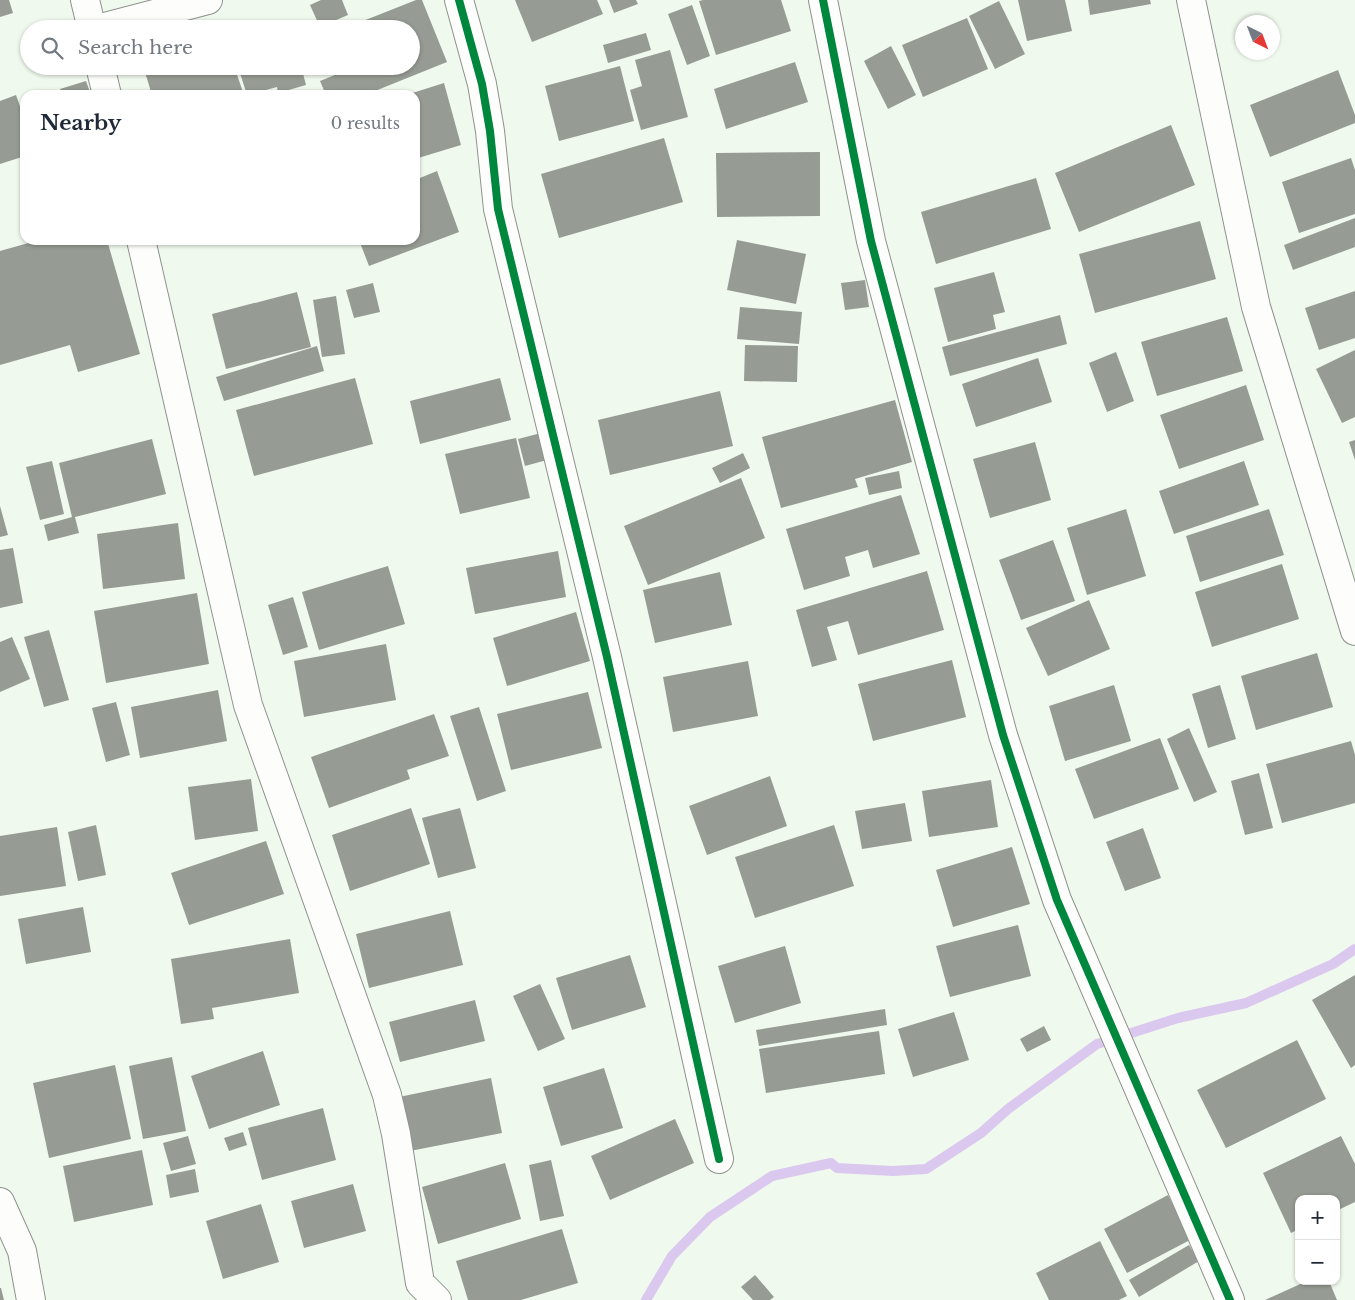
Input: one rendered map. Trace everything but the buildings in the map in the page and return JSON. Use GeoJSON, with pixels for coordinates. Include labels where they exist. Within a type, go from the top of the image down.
{"type":"FeatureCollection","features":[{"type":"Feature","properties":{"kind":"street"},"geometry":{"type":"LineString","coordinates":[[85,0],[90,20]]}},
{"type":"Feature","properties":{"kind":"street"},"geometry":{"type":"LineString","coordinates":[[131,20],[208,0]]}},
{"type":"Feature","properties":{"kind":"street"},"geometry":{"type":"LineString","coordinates":[[459,0],[482,84],[490,131],[498,209],[607,657],[719,1159]]}},
{"type":"Feature","properties":{"kind":"street"},"geometry":{"type":"LineString","coordinates":[[823,0],[871,241],[1003,735],[1057,900],[1230,1300]]}},
{"type":"Feature","properties":{"kind":"street"},"geometry":{"type":"LineString","coordinates":[[1191,0],[1256,307],[1355,631]]}},
{"type":"Feature","properties":{"kind":"street"},"geometry":{"type":"LineString","coordinates":[[102,75],[106,90]]}},
{"type":"Feature","properties":{"kind":"street"},"geometry":{"type":"LineString","coordinates":[[142,245],[248,706],[387,1096],[396,1134],[420,1283],[437,1300]]}},
{"type":"Feature","properties":{"kind":"street"},"geometry":{"type":"LineString","coordinates":[[0,1202],[22,1251],[31,1300]]}},
{"type":"Feature","properties":{"kind":"waterway"},"geometry":{"type":"LineString","coordinates":[[646,1300],[672,1256],[710,1217],[772,1176],[831,1163],[837,1168],[893,1171],[926,1169],[981,1133],[1008,1109],[1097,1044],[1178,1018],[1246,1003],[1333,964],[1355,949]]}},
{"type":"Feature","properties":{"kind":"cycle path"},"geometry":{"type":"LineString","coordinates":[[459,0],[482,84],[490,131],[498,209],[607,657],[719,1159]]}},
{"type":"Feature","properties":{"kind":"cycle path"},"geometry":{"type":"LineString","coordinates":[[823,0],[871,241],[1003,735],[1057,900],[1230,1300]]}}]}
